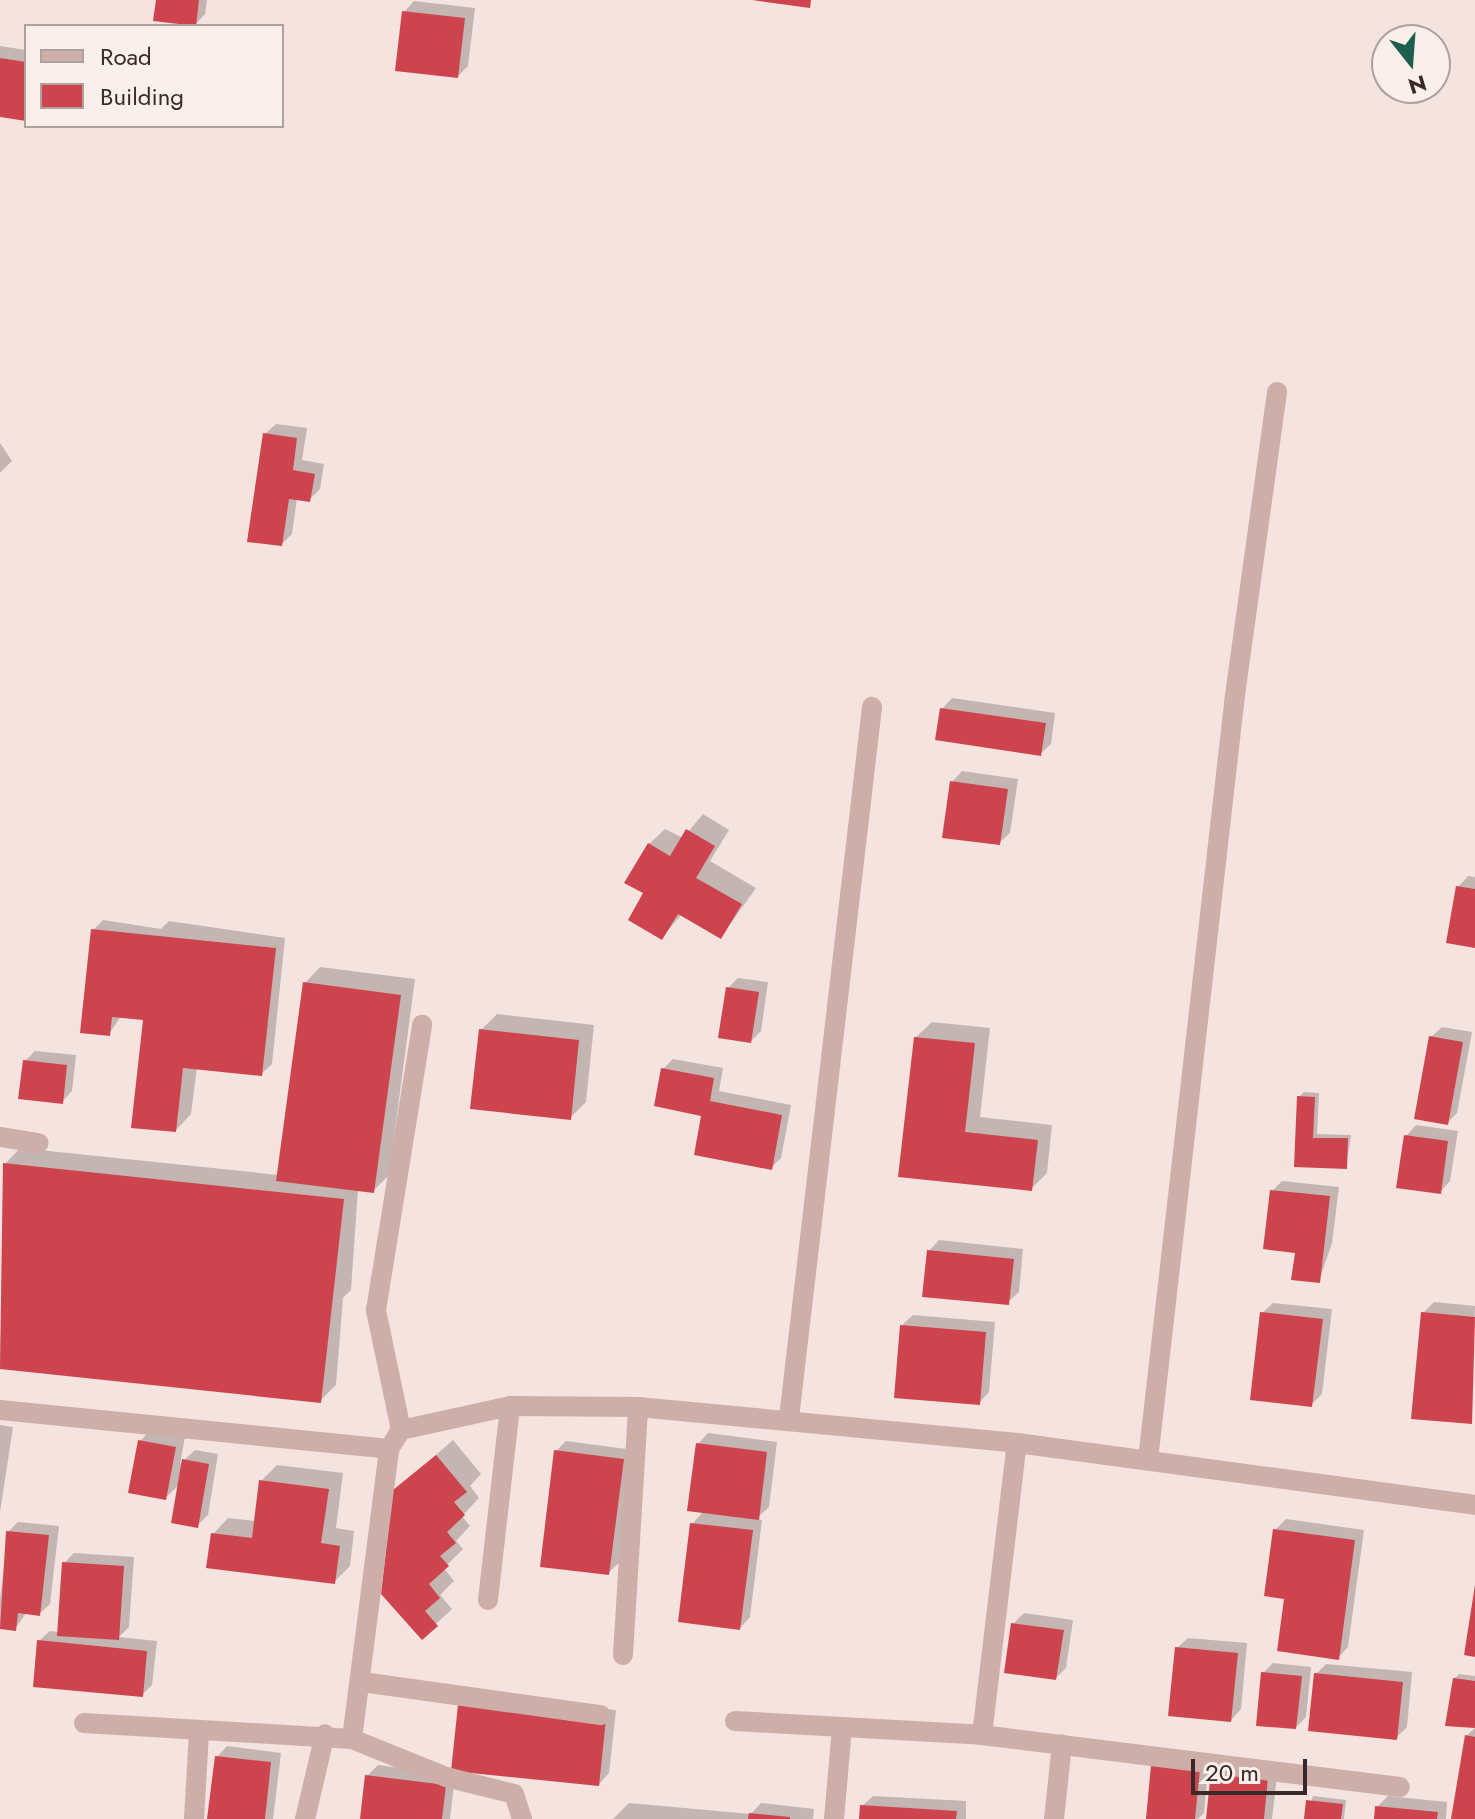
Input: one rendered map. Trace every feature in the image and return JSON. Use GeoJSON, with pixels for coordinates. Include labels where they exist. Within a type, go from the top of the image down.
{"type":"FeatureCollection","features":[{"type":"Feature","properties":{"kind":"street"},"geometry":{"type":"LineString","coordinates":[[1148,1460],[1235,695],[1277,392]]}},
{"type":"Feature","properties":{"kind":"street"},"geometry":{"type":"LineString","coordinates":[[789,1418],[872,707]]}},
{"type":"Feature","properties":{"kind":"street"},"geometry":{"type":"LineString","coordinates":[[352,1739],[362,1682],[389,1449],[401,1430],[376,1310],[422,1025]]}},
{"type":"Feature","properties":{"kind":"street"},"geometry":{"type":"LineString","coordinates":[[0,1137],[39,1143]]}},
{"type":"Feature","properties":{"kind":"street"},"geometry":{"type":"LineString","coordinates":[[401,1430],[510,1406],[638,1407],[789,1418],[1017,1443],[1475,1505]]}},
{"type":"Feature","properties":{"kind":"street"},"geometry":{"type":"LineString","coordinates":[[488,1600],[510,1406]]}},
{"type":"Feature","properties":{"kind":"street"},"geometry":{"type":"LineString","coordinates":[[623,1655],[638,1407]]}},
{"type":"Feature","properties":{"kind":"street"},"geometry":{"type":"LineString","coordinates":[[0,1410],[389,1449]]}},
{"type":"Feature","properties":{"kind":"street"},"geometry":{"type":"LineString","coordinates":[[982,1735],[1017,1443]]}},
{"type":"Feature","properties":{"kind":"street"},"geometry":{"type":"LineString","coordinates":[[362,1682],[601,1715]]}},
{"type":"Feature","properties":{"kind":"street"},"geometry":{"type":"LineString","coordinates":[[735,1721],[982,1735],[1400,1787]]}},
{"type":"Feature","properties":{"kind":"street"},"geometry":{"type":"LineString","coordinates":[[84,1723],[199,1733],[325,1734],[352,1739],[446,1777],[514,1794],[522,1819]]}},
{"type":"Feature","properties":{"kind":"street"},"geometry":{"type":"LineString","coordinates":[[834,1819],[842,1727]]}},
{"type":"Feature","properties":{"kind":"street"},"geometry":{"type":"LineString","coordinates":[[194,1819],[199,1733]]}},
{"type":"Feature","properties":{"kind":"street"},"geometry":{"type":"LineString","coordinates":[[305,1819],[325,1734]]}},
{"type":"Feature","properties":{"kind":"street"},"geometry":{"type":"LineString","coordinates":[[1054,1819],[1062,1744]]}},
{"type":"Feature","properties":{"kind":"building"},"geometry":{"type":"Polygon","coordinates":[[[156,0],[199,0],[196,24],[153,21],[156,0]]]}},
{"type":"Feature","properties":{"kind":"building"},"geometry":{"type":"Polygon","coordinates":[[[752,0],[811,0],[810,8],[752,0]]]}},
{"type":"Feature","properties":{"kind":"building"},"geometry":{"type":"Polygon","coordinates":[[[402,11],[465,18],[458,78],[395,71],[402,11]]]}},
{"type":"Feature","properties":{"kind":"building"},"geometry":{"type":"Polygon","coordinates":[[[0,58],[24,62],[24,121],[0,117],[0,58]]]}},
{"type":"Feature","properties":{"kind":"building"},"geometry":{"type":"Polygon","coordinates":[[[263,433],[297,438],[293,470],[315,474],[310,502],[289,499],[282,546],[247,542],[263,433]]]}},
{"type":"Feature","properties":{"kind":"building"},"geometry":{"type":"Polygon","coordinates":[[[940,708],[1046,723],[1041,756],[935,740],[940,708]]]}},
{"type":"Feature","properties":{"kind":"building"},"geometry":{"type":"Polygon","coordinates":[[[950,781],[1008,789],[1000,845],[942,838],[950,781]]]}},
{"type":"Feature","properties":{"kind":"building"},"geometry":{"type":"Polygon","coordinates":[[[686,829],[715,846],[696,878],[742,904],[721,939],[678,914],[662,940],[628,920],[643,893],[624,883],[648,843],[670,856],[686,829]]]}},
{"type":"Feature","properties":{"kind":"building"},"geometry":{"type":"Polygon","coordinates":[[[1456,886],[1475,889],[1475,948],[1446,943],[1456,886]]]}},
{"type":"Feature","properties":{"kind":"building"},"geometry":{"type":"Polygon","coordinates":[[[91,929],[276,948],[262,1076],[183,1068],[176,1132],[131,1128],[143,1020],[112,1017],[110,1036],[80,1033],[91,929]]]}},
{"type":"Feature","properties":{"kind":"building"},"geometry":{"type":"Polygon","coordinates":[[[303,982],[401,995],[374,1193],[276,1181],[303,982]]]}},
{"type":"Feature","properties":{"kind":"building"},"geometry":{"type":"Polygon","coordinates":[[[726,987],[759,992],[751,1043],[718,1038],[726,987]]]}},
{"type":"Feature","properties":{"kind":"building"},"geometry":{"type":"Polygon","coordinates":[[[479,1029],[579,1040],[571,1120],[470,1109],[479,1029]]]}},
{"type":"Feature","properties":{"kind":"building"},"geometry":{"type":"Polygon","coordinates":[[[1429,1036],[1463,1042],[1448,1125],[1414,1119],[1429,1036]]]}},
{"type":"Feature","properties":{"kind":"building"},"geometry":{"type":"Polygon","coordinates":[[[914,1037],[975,1043],[965,1132],[1038,1140],[1032,1191],[898,1177],[914,1037]]]}},
{"type":"Feature","properties":{"kind":"building"},"geometry":{"type":"Polygon","coordinates":[[[23,1060],[67,1065],[63,1104],[18,1099],[23,1060]]]}},
{"type":"Feature","properties":{"kind":"building"},"geometry":{"type":"Polygon","coordinates":[[[661,1068],[714,1078],[710,1101],[782,1115],[772,1170],[694,1155],[701,1116],[654,1106],[661,1068]]]}},
{"type":"Feature","properties":{"kind":"building"},"geometry":{"type":"Polygon","coordinates":[[[1297,1096],[1315,1097],[1313,1138],[1348,1138],[1347,1169],[1294,1167],[1297,1096]]]}},
{"type":"Feature","properties":{"kind":"building"},"geometry":{"type":"Polygon","coordinates":[[[1404,1135],[1448,1141],[1441,1194],[1396,1188],[1404,1135]]]}},
{"type":"Feature","properties":{"kind":"building"},"geometry":{"type":"Polygon","coordinates":[[[3,1163],[344,1199],[321,1403],[0,1369],[3,1163]]]}},
{"type":"Feature","properties":{"kind":"building"},"geometry":{"type":"Polygon","coordinates":[[[1270,1190],[1330,1196],[1320,1283],[1291,1280],[1295,1253],[1263,1249],[1270,1190]]]}},
{"type":"Feature","properties":{"kind":"building"},"geometry":{"type":"Polygon","coordinates":[[[927,1250],[1014,1259],[1009,1305],[922,1297],[927,1250]]]}},
{"type":"Feature","properties":{"kind":"building"},"geometry":{"type":"Polygon","coordinates":[[[1260,1312],[1323,1319],[1312,1407],[1250,1400],[1260,1312]]]}},
{"type":"Feature","properties":{"kind":"building"},"geometry":{"type":"Polygon","coordinates":[[[1421,1312],[1475,1317],[1472,1424],[1411,1419],[1421,1312]]]}},
{"type":"Feature","properties":{"kind":"building"},"geometry":{"type":"Polygon","coordinates":[[[900,1325],[986,1332],[980,1405],[894,1398],[900,1325]]]}},
{"type":"Feature","properties":{"kind":"building"},"geometry":{"type":"Polygon","coordinates":[[[138,1440],[176,1447],[166,1500],[128,1493],[138,1440]]]}},
{"type":"Feature","properties":{"kind":"building"},"geometry":{"type":"Polygon","coordinates":[[[696,1443],[767,1452],[759,1520],[687,1511],[696,1443]]]}},
{"type":"Feature","properties":{"kind":"building"},"geometry":{"type":"Polygon","coordinates":[[[554,1450],[624,1459],[609,1575],[540,1567],[554,1450]]]}},
{"type":"Feature","properties":{"kind":"building"},"geometry":{"type":"Polygon","coordinates":[[[436,1455],[467,1492],[454,1502],[465,1515],[447,1532],[456,1543],[440,1556],[449,1566],[429,1584],[440,1598],[425,1611],[438,1626],[422,1640],[381,1594],[393,1490],[436,1455]]]}},
{"type":"Feature","properties":{"kind":"building"},"geometry":{"type":"Polygon","coordinates":[[[182,1459],[209,1464],[198,1528],[171,1523],[182,1459]]]}},
{"type":"Feature","properties":{"kind":"building"},"geometry":{"type":"Polygon","coordinates":[[[259,1480],[329,1489],[321,1543],[340,1546],[335,1584],[206,1568],[211,1533],[252,1538],[259,1480]]]}},
{"type":"Feature","properties":{"kind":"building"},"geometry":{"type":"Polygon","coordinates":[[[690,1523],[753,1530],[740,1630],[678,1622],[690,1523]]]}},
{"type":"Feature","properties":{"kind":"building"},"geometry":{"type":"Polygon","coordinates":[[[1273,1529],[1355,1540],[1339,1660],[1277,1651],[1284,1599],[1264,1596],[1273,1529]]]}},
{"type":"Feature","properties":{"kind":"building"},"geometry":{"type":"Polygon","coordinates":[[[6,1531],[49,1535],[40,1616],[18,1613],[16,1631],[0,1629],[6,1531]]]}},
{"type":"Feature","properties":{"kind":"building"},"geometry":{"type":"Polygon","coordinates":[[[62,1562],[124,1566],[119,1640],[57,1636],[62,1562]]]}},
{"type":"Feature","properties":{"kind":"building"},"geometry":{"type":"Polygon","coordinates":[[[1475,1585],[1475,1657],[1464,1655],[1475,1585]]]}},
{"type":"Feature","properties":{"kind":"building"},"geometry":{"type":"Polygon","coordinates":[[[1011,1623],[1064,1630],[1056,1680],[1004,1673],[1011,1623]]]}},
{"type":"Feature","properties":{"kind":"building"},"geometry":{"type":"Polygon","coordinates":[[[37,1640],[147,1651],[143,1697],[33,1687],[37,1640]]]}},
{"type":"Feature","properties":{"kind":"building"},"geometry":{"type":"Polygon","coordinates":[[[1175,1647],[1238,1653],[1231,1722],[1168,1716],[1175,1647]]]}},
{"type":"Feature","properties":{"kind":"building"},"geometry":{"type":"Polygon","coordinates":[[[1261,1672],[1302,1676],[1296,1729],[1256,1726],[1261,1672]]]}},
{"type":"Feature","properties":{"kind":"building"},"geometry":{"type":"Polygon","coordinates":[[[1314,1673],[1403,1682],[1397,1740],[1308,1731],[1314,1673]]]}},
{"type":"Feature","properties":{"kind":"building"},"geometry":{"type":"Polygon","coordinates":[[[1453,1678],[1475,1681],[1475,1728],[1445,1726],[1453,1678]]]}},
{"type":"Feature","properties":{"kind":"building"},"geometry":{"type":"Polygon","coordinates":[[[458,1705],[606,1719],[599,1786],[451,1771],[458,1705]]]}},
{"type":"Feature","properties":{"kind":"building"},"geometry":{"type":"Polygon","coordinates":[[[1465,1735],[1475,1737],[1475,1819],[1451,1819],[1465,1735]]]}},
{"type":"Feature","properties":{"kind":"building"},"geometry":{"type":"Polygon","coordinates":[[[215,1756],[271,1762],[265,1819],[207,1819],[215,1756]]]}},
{"type":"Feature","properties":{"kind":"building"},"geometry":{"type":"Polygon","coordinates":[[[1151,1765],[1200,1769],[1195,1819],[1146,1819],[1151,1765]]]}},
{"type":"Feature","properties":{"kind":"building"},"geometry":{"type":"Polygon","coordinates":[[[1211,1771],[1268,1777],[1264,1819],[1206,1819],[1211,1771]]]}},
{"type":"Feature","properties":{"kind":"building"},"geometry":{"type":"Polygon","coordinates":[[[365,1775],[446,1785],[442,1819],[360,1819],[365,1775]]]}},
{"type":"Feature","properties":{"kind":"building"},"geometry":{"type":"Polygon","coordinates":[[[1306,1800],[1343,1804],[1341,1819],[1304,1819],[1306,1800]]]}},
{"type":"Feature","properties":{"kind":"building"},"geometry":{"type":"Polygon","coordinates":[[[860,1805],[957,1811],[956,1819],[859,1819],[860,1805]]]}},
{"type":"Feature","properties":{"kind":"building"},"geometry":{"type":"Polygon","coordinates":[[[1375,1806],[1438,1812],[1437,1819],[1374,1819],[1375,1806]]]}},
{"type":"Feature","properties":{"kind":"building"},"geometry":{"type":"Polygon","coordinates":[[[749,1813],[790,1817],[790,1819],[748,1819],[749,1813]]]}}]}
